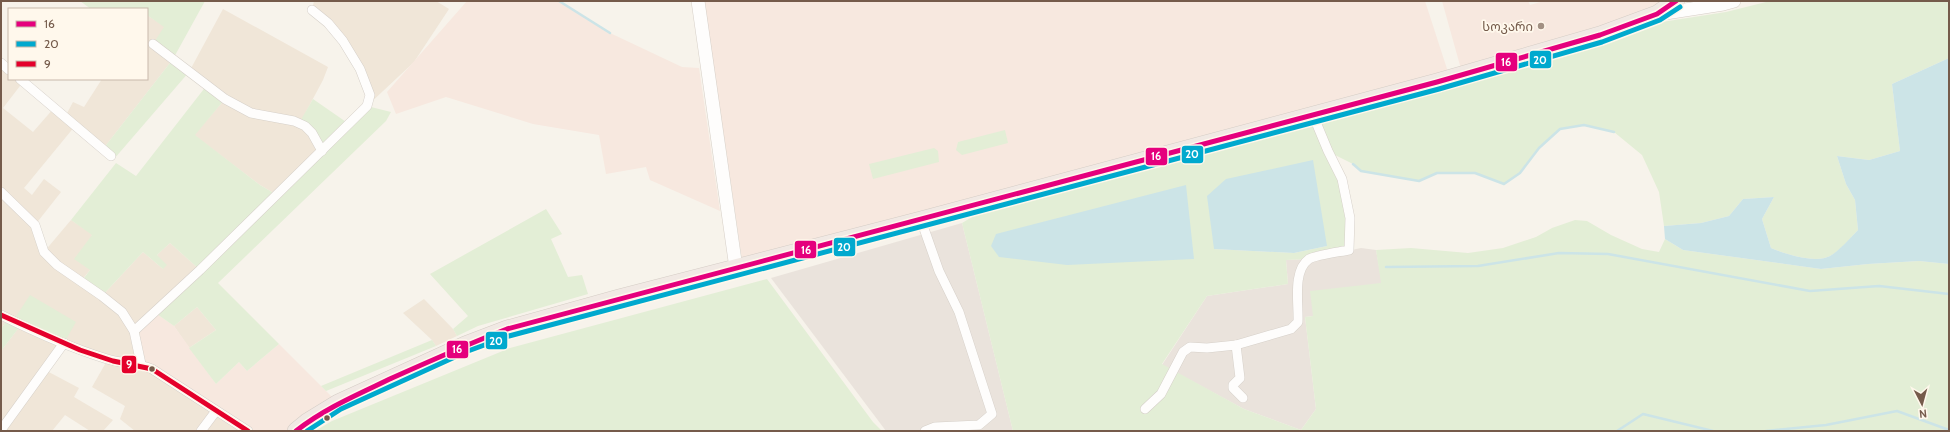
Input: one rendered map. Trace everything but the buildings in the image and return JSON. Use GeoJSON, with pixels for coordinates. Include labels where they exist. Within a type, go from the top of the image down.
{"type":"FeatureCollection","features":[{"type":"Feature","properties":{"kind":"highway"},"geometry":{"type":"LineString","coordinates":[[296,431],[307,422],[338,403],[465,345],[507,329],[619,298],[921,220],[1437,82],[1600,35],[1657,14],[1676,1]]}},
{"type":"Feature","properties":{"kind":"street"},"geometry":{"type":"LineString","coordinates":[[698,1],[736,268]]}},
{"type":"Feature","properties":{"kind":"street"},"geometry":{"type":"LineString","coordinates":[[1657,14],[1734,1]]}},
{"type":"Feature","properties":{"kind":"street"},"geometry":{"type":"LineString","coordinates":[[134,331],[200,270],[367,106],[370,95],[360,69],[343,41],[328,23],[312,10]]}},
{"type":"Feature","properties":{"kind":"street"},"geometry":{"type":"LineString","coordinates":[[153,44],[225,99],[251,113],[294,121],[305,126],[312,133],[322,151]]}},
{"type":"Feature","properties":{"kind":"street"},"geometry":{"type":"LineString","coordinates":[[21,80],[111,156]]}},
{"type":"Feature","properties":{"kind":"street"},"geometry":{"type":"LineString","coordinates":[[1145,409],[1161,394],[1184,352],[1190,347],[1207,348],[1236,345],[1291,329],[1298,322],[1298,280],[1300,270],[1309,259],[1349,250],[1350,218],[1342,179],[1313,115]]}},
{"type":"Feature","properties":{"kind":"street"},"geometry":{"type":"LineString","coordinates":[[1,192],[35,225],[44,252],[57,266],[102,296],[122,312],[134,331],[141,364]]}},
{"type":"Feature","properties":{"kind":"street"},"geometry":{"type":"LineString","coordinates":[[921,220],[938,271],[959,312],[992,414],[979,425],[935,428],[924,431]]}},
{"type":"Feature","properties":{"kind":"street"},"geometry":{"type":"LineString","coordinates":[[1,315],[34,332],[108,359],[141,364],[152,369],[248,431]]}},
{"type":"Feature","properties":{"kind":"street"},"geometry":{"type":"LineString","coordinates":[[1,430],[64,343]]}},
{"type":"Feature","properties":{"kind":"street"},"geometry":{"type":"LineString","coordinates":[[1236,345],[1240,378],[1233,385],[1233,388],[1243,398]]}},
{"type":"Feature","properties":{"kind":"street"},"geometry":{"type":"LineString","coordinates":[[201,431],[216,411]]}},
{"type":"Feature","properties":{"kind":"shaded area"},"geometry":{"type":"Polygon","coordinates":[[[314,1],[436,1],[449,9],[414,62],[367,106],[370,95],[343,41],[312,10],[314,1]]]}},
{"type":"Feature","properties":{"kind":"shaded area"},"geometry":{"type":"Polygon","coordinates":[[[467,1],[559,1],[610,33],[682,67],[699,68],[720,211],[650,180],[646,167],[606,174],[599,135],[533,124],[446,97],[396,114],[387,92],[467,1]]]}},
{"type":"Feature","properties":{"kind":"shaded area"},"geometry":{"type":"Polygon","coordinates":[[[704,1],[1425,1],[1448,72],[742,260],[704,1]]]}},
{"type":"Feature","properties":{"kind":"shaded area"},"geometry":{"type":"Polygon","coordinates":[[[1442,1],[1528,1],[1530,5],[1544,1],[1661,2],[1599,30],[1461,69],[1442,1]]]}},
{"type":"Feature","properties":{"kind":"shaded area"},"geometry":{"type":"Polygon","coordinates":[[[223,9],[328,67],[323,80],[300,123],[322,151],[277,195],[260,185],[194,135],[225,99],[189,72],[223,9]]]}},
{"type":"Feature","properties":{"kind":"shaded area"},"geometry":{"type":"Polygon","coordinates":[[[148,16],[165,27],[173,59],[103,149],[75,126],[24,188],[32,195],[44,179],[61,192],[35,225],[44,252],[71,220],[92,234],[90,270],[81,281],[103,295],[143,252],[163,269],[157,255],[170,243],[200,270],[134,331],[248,431],[135,431],[120,419],[125,406],[92,387],[108,359],[65,343],[45,370],[79,388],[74,397],[113,420],[103,431],[90,431],[65,415],[52,431],[1,431],[1,351],[21,325],[8,319],[1,329],[1,70],[4,66],[8,69],[8,80],[21,80],[23,82],[3,108],[33,132],[54,108],[65,117],[73,102],[84,107],[101,80],[148,80],[148,16]]]}},
{"type":"Feature","properties":{"kind":"shaded area"},"geometry":{"type":"Polygon","coordinates":[[[962,223],[1013,431],[886,431],[771,278],[962,223]]]}},
{"type":"Feature","properties":{"kind":"shaded area"},"geometry":{"type":"Polygon","coordinates":[[[1361,248],[1376,250],[1382,283],[1313,316],[1305,317],[1316,409],[1301,430],[1244,409],[1162,365],[1207,296],[1288,284],[1286,260],[1309,259],[1361,248]]]}},
{"type":"Feature","properties":{"kind":"shaded area"},"geometry":{"type":"Polygon","coordinates":[[[424,299],[453,329],[457,336],[436,346],[432,340],[403,313],[424,299]]]}},
{"type":"Feature","properties":{"kind":"shaded area"},"geometry":{"type":"Polygon","coordinates":[[[197,307],[216,330],[189,348],[174,326],[197,307]]]}},
{"type":"Feature","properties":{"kind":"shaded area"},"geometry":{"type":"Polygon","coordinates":[[[154,312],[174,326],[216,384],[239,362],[247,371],[279,344],[338,403],[296,431],[248,431],[141,364],[134,331],[154,312]]]}},
{"type":"Feature","properties":{"kind":"green space"},"geometry":{"type":"Polygon","coordinates":[[[80,1],[205,1],[173,59],[153,44],[164,27],[148,16],[148,8],[90,8],[80,1]]]}},
{"type":"Feature","properties":{"kind":"green space"},"geometry":{"type":"Polygon","coordinates":[[[1770,1],[1949,1],[1949,58],[1892,84],[1900,151],[1869,160],[1837,156],[1846,184],[1855,200],[1858,230],[1834,254],[1824,258],[1809,259],[1771,248],[1762,219],[1774,197],[1743,199],[1729,216],[1701,223],[1664,226],[1659,192],[1642,155],[1614,132],[1584,125],[1560,129],[1539,148],[1520,173],[1504,184],[1475,173],[1437,173],[1419,181],[1361,171],[1353,164],[1329,152],[1342,179],[1349,250],[1309,259],[1286,260],[1288,284],[1207,296],[1162,364],[1244,409],[1301,430],[1316,409],[1305,317],[1313,316],[1310,291],[1381,283],[1376,250],[1411,248],[1468,253],[1503,248],[1536,237],[1552,228],[1575,220],[1587,221],[1611,235],[1642,249],[1659,252],[1665,239],[1683,250],[1821,269],[1919,261],[1949,264],[1949,431],[1013,431],[962,223],[984,210],[1256,139],[1577,50],[1649,24],[1726,12],[1770,1]],[[1327,246],[1214,249],[1294,253],[1327,246]]]}},
{"type":"Feature","properties":{"kind":"green space"},"geometry":{"type":"Polygon","coordinates":[[[173,59],[189,72],[114,159],[103,149],[173,59]]]}},
{"type":"Feature","properties":{"kind":"green space"},"geometry":{"type":"Polygon","coordinates":[[[207,85],[225,99],[195,135],[260,185],[277,195],[322,151],[299,123],[313,99],[349,124],[367,106],[391,112],[386,121],[218,283],[279,344],[247,371],[239,362],[216,384],[189,348],[216,330],[197,307],[174,326],[154,312],[200,270],[170,243],[157,255],[167,265],[163,269],[143,252],[102,296],[81,282],[90,270],[74,259],[92,235],[71,220],[116,163],[136,176],[207,85]]]}},
{"type":"Feature","properties":{"kind":"green space"},"geometry":{"type":"Polygon","coordinates":[[[1005,130],[1008,143],[962,155],[956,150],[958,142],[1005,130]]]}},
{"type":"Feature","properties":{"kind":"green space"},"geometry":{"type":"Polygon","coordinates":[[[934,148],[938,151],[939,162],[873,179],[869,164],[934,148]]]}},
{"type":"Feature","properties":{"kind":"green space"},"geometry":{"type":"Polygon","coordinates":[[[546,209],[562,234],[551,239],[568,277],[582,275],[588,294],[478,326],[457,336],[453,329],[468,316],[430,274],[546,209]]]}},
{"type":"Feature","properties":{"kind":"green space"},"geometry":{"type":"Polygon","coordinates":[[[767,279],[873,422],[882,431],[315,431],[332,421],[510,348],[767,279]]]}},
{"type":"Feature","properties":{"kind":"green space"},"geometry":{"type":"Polygon","coordinates":[[[30,295],[76,322],[64,343],[21,325],[1,351],[1,329],[8,319],[13,321],[30,295]]]}},
{"type":"Feature","properties":{"kind":"green space"},"geometry":{"type":"Polygon","coordinates":[[[432,340],[436,346],[326,391],[321,386],[432,340]]]}},
{"type":"Feature","properties":{"kind":"water"},"geometry":{"type":"Polygon","coordinates":[[[1949,58],[1949,264],[1919,261],[1821,269],[1683,250],[1665,239],[1664,226],[1701,223],[1729,216],[1743,199],[1774,197],[1762,219],[1771,248],[1809,259],[1830,256],[1841,248],[1858,230],[1855,200],[1846,184],[1837,156],[1869,160],[1900,151],[1892,84],[1949,58]]]}},
{"type":"Feature","properties":{"kind":"water"},"geometry":{"type":"Polygon","coordinates":[[[1313,160],[1327,246],[1294,253],[1214,249],[1207,196],[1226,179],[1313,160]]]}},
{"type":"Feature","properties":{"kind":"water"},"geometry":{"type":"Polygon","coordinates":[[[1186,185],[1194,259],[1067,265],[999,257],[991,246],[996,234],[1186,185]]]}},
{"type":"Feature","properties":{"kind":"waterway"},"geometry":{"type":"LineString","coordinates":[[559,1],[610,33]]}},
{"type":"Feature","properties":{"kind":"waterway"},"geometry":{"type":"LineString","coordinates":[[1353,164],[1361,171],[1419,181],[1437,173],[1475,173],[1504,184],[1520,173],[1539,148],[1560,129],[1584,125],[1614,132]]}},
{"type":"Feature","properties":{"kind":"waterway"},"geometry":{"type":"LineString","coordinates":[[1386,267],[1478,266],[1559,253],[1608,254],[1810,291],[1879,286],[1949,294]]}},
{"type":"Feature","properties":{"kind":"waterway"},"geometry":{"type":"LineString","coordinates":[[1766,431],[1826,425],[1897,411],[1949,430]]}},
{"type":"Feature","properties":{"kind":"waterway"},"geometry":{"type":"LineString","coordinates":[[1617,431],[1643,414],[1713,431]]}},
{"type":"Feature","properties":{"kind":"transit line","name":"16"},"geometry":{"type":"LineString","coordinates":[[296,431],[330,408],[392,378],[507,329],[1437,82],[1600,35],[1657,14],[1676,1]]}},
{"type":"Feature","properties":{"kind":"transit line","name":"20"},"geometry":{"type":"LineString","coordinates":[[307,431],[341,409],[468,351],[509,336],[1439,89],[1602,42],[1660,20],[1680,7]]}},
{"type":"Feature","properties":{"kind":"transit line","name":"9"},"geometry":{"type":"LineString","coordinates":[[1,315],[80,350],[113,361],[152,369],[248,431]]}},
{"type":"Feature","properties":{"kind":"place","name":"სოკარი"},"geometry":{"type":"Point","coordinates":[1541,26]}}]}
